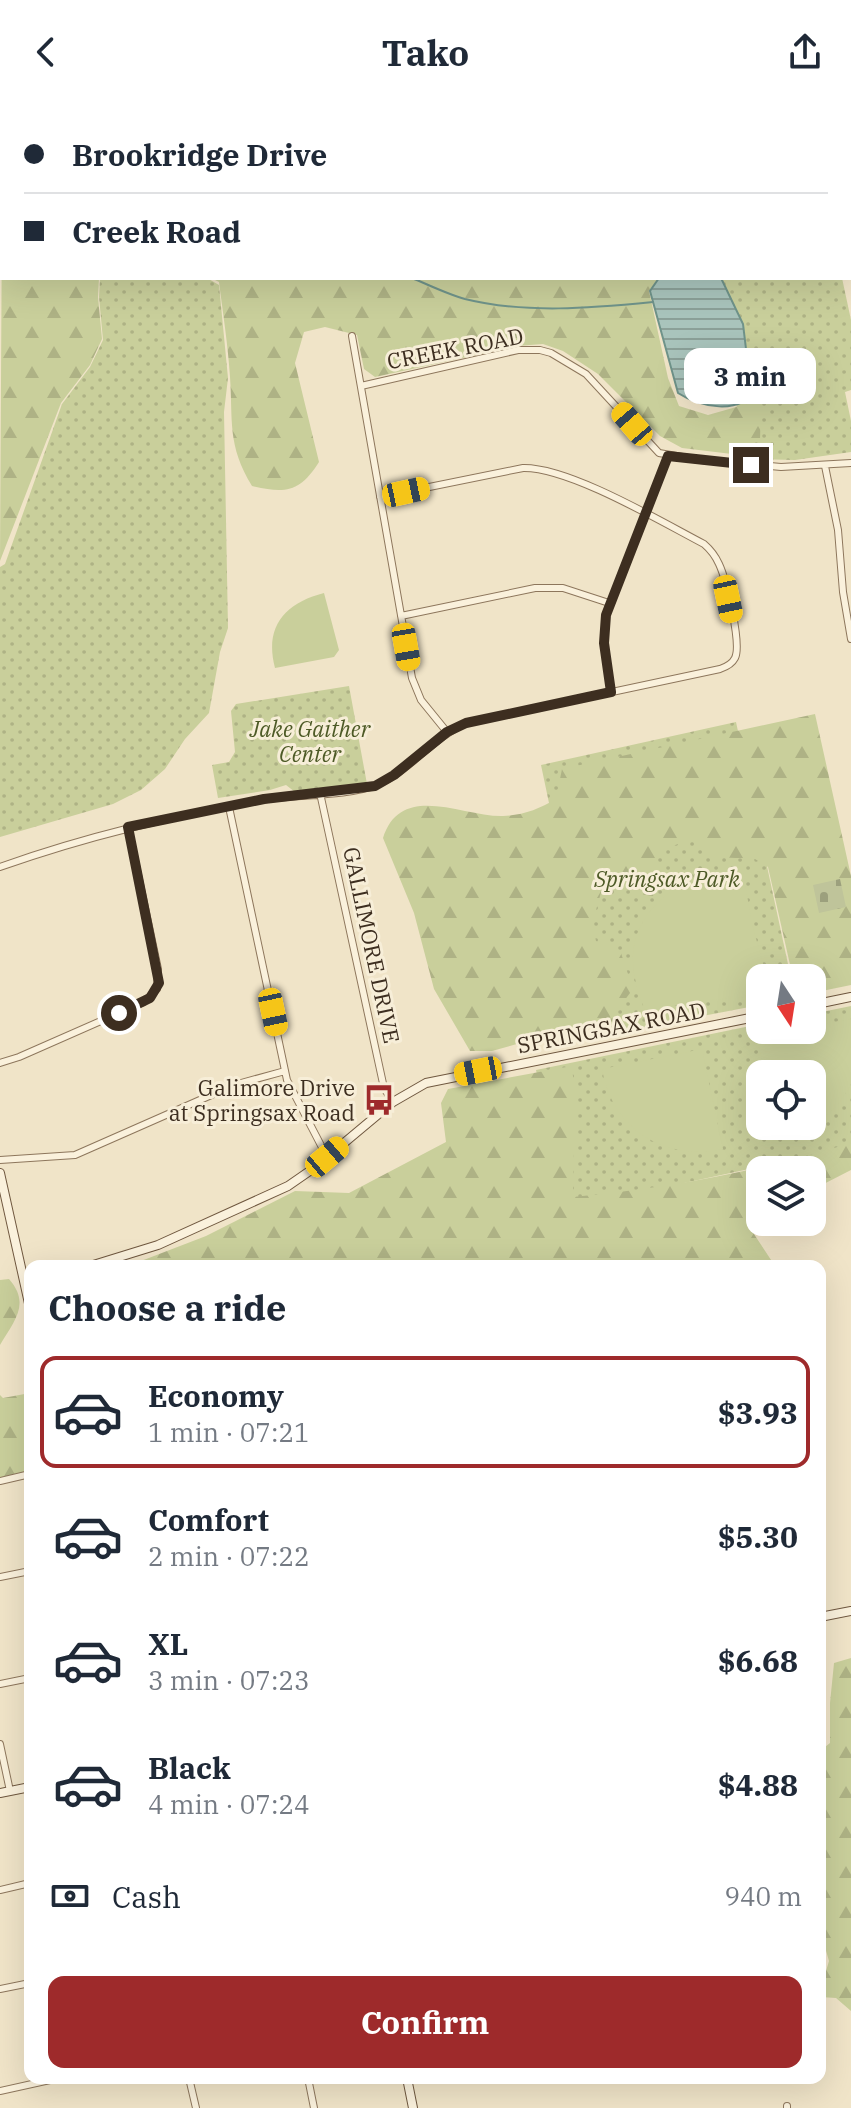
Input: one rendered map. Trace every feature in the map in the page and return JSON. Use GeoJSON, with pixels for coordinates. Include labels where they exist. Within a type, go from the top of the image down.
{"type":"FeatureCollection","features":[{"type":"Feature","properties":{"kind":"street"},"geometry":{"type":"LineString","coordinates":[[352,336],[415,689],[447,732]]}},
{"type":"Feature","properties":{"kind":"street","name":"CREEK ROAD"},"geometry":{"type":"LineString","coordinates":[[361,386],[518,350],[540,350],[566,361],[596,382],[650,445],[668,456]]}},
{"type":"Feature","properties":{"kind":"street"},"geometry":{"type":"LineString","coordinates":[[611,692],[604,643],[609,603],[668,456],[781,467],[851,463]]}},
{"type":"Feature","properties":{"kind":"street"},"geometry":{"type":"LineString","coordinates":[[825,466],[838,530],[844,602],[851,639]]}},
{"type":"Feature","properties":{"kind":"street"},"geometry":{"type":"LineString","coordinates":[[0,867],[79,839],[128,827],[264,799],[375,786],[394,775],[447,732],[474,721],[720,669],[735,658],[738,643],[724,577],[713,552],[704,544],[645,514],[552,471],[531,468],[508,470],[380,497]]}},
{"type":"Feature","properties":{"kind":"street"},"geometry":{"type":"LineString","coordinates":[[401,616],[535,588],[563,588],[609,603]]}},
{"type":"Feature","properties":{"kind":"street","name":"GALLIMORE DRIVE"},"geometry":{"type":"LineString","coordinates":[[320,793],[384,1088],[393,1102]]}},
{"type":"Feature","properties":{"kind":"street"},"geometry":{"type":"LineString","coordinates":[[229,807],[285,1071],[327,1157]]}},
{"type":"Feature","properties":{"kind":"street"},"geometry":{"type":"LineString","coordinates":[[0,1063],[144,1002],[157,989],[158,969],[128,827]]}},
{"type":"Feature","properties":{"kind":"street"},"geometry":{"type":"LineString","coordinates":[[826,1002],[851,997]]}},
{"type":"Feature","properties":{"kind":"street","name":"SPRINGSAX ROAD"},"geometry":{"type":"LineString","coordinates":[[110,1260],[147,1249],[288,1186],[415,1087],[449,1077],[746,1019]]}},
{"type":"Feature","properties":{"kind":"street"},"geometry":{"type":"LineString","coordinates":[[0,1160],[75,1155],[234,1085],[285,1071]]}},
{"type":"Feature","properties":{"kind":"street"},"geometry":{"type":"LineString","coordinates":[[0,1173],[4,1215],[24,1271]]}},
{"type":"Feature","properties":{"kind":"street"},"geometry":{"type":"LineString","coordinates":[[0,1481],[24,1475]]}},
{"type":"Feature","properties":{"kind":"street"},"geometry":{"type":"LineString","coordinates":[[0,1577],[24,1572]]}},
{"type":"Feature","properties":{"kind":"street"},"geometry":{"type":"LineString","coordinates":[[826,1616],[851,1611]]}},
{"type":"Feature","properties":{"kind":"street"},"geometry":{"type":"LineString","coordinates":[[0,1684],[24,1679]]}},
{"type":"Feature","properties":{"kind":"street"},"geometry":{"type":"LineString","coordinates":[[0,1744],[10,1791]]}},
{"type":"Feature","properties":{"kind":"street"},"geometry":{"type":"LineString","coordinates":[[0,1793],[24,1788]]}},
{"type":"Feature","properties":{"kind":"street"},"geometry":{"type":"LineString","coordinates":[[0,1890],[24,1884]]}},
{"type":"Feature","properties":{"kind":"street"},"geometry":{"type":"LineString","coordinates":[[0,1989],[24,1984]]}},
{"type":"Feature","properties":{"kind":"street"},"geometry":{"type":"LineString","coordinates":[[0,2091],[32,2084]]}},
{"type":"Feature","properties":{"kind":"street"},"geometry":{"type":"LineString","coordinates":[[190,2084],[196,2108]]}},
{"type":"Feature","properties":{"kind":"street"},"geometry":{"type":"LineString","coordinates":[[309,2084],[314,2108]]}},
{"type":"Feature","properties":{"kind":"street"},"geometry":{"type":"LineString","coordinates":[[408,2084],[413,2108]]}},
{"type":"Feature","properties":{"kind":"green space"},"geometry":{"type":"Polygon","coordinates":[[[2,280],[99,280],[102,339],[90,365],[61,403],[0,561],[2,280]]]}},
{"type":"Feature","properties":{"kind":"green space"},"geometry":{"type":"Polygon","coordinates":[[[100,280],[210,280],[219,285],[228,378],[224,412],[228,628],[220,652],[209,713],[185,739],[165,769],[141,790],[113,804],[0,837],[0,567],[5,564],[62,404],[90,367],[103,340],[100,280]]]}},
{"type":"Feature","properties":{"kind":"green space"},"geometry":{"type":"Polygon","coordinates":[[[215,280],[657,280],[649,291],[668,378],[679,406],[708,415],[761,400],[760,440],[732,454],[682,448],[660,436],[598,374],[563,351],[543,344],[517,346],[375,377],[364,369],[357,335],[325,327],[304,332],[295,363],[319,462],[305,480],[291,488],[274,490],[252,486],[235,445],[219,282],[215,280]]]}},
{"type":"Feature","properties":{"kind":"green space"},"geometry":{"type":"Polygon","coordinates":[[[709,280],[842,280],[851,320],[851,390],[845,392],[851,421],[851,452],[795,460],[748,459],[709,280]]]}},
{"type":"Feature","properties":{"kind":"green space"},"geometry":{"type":"Polygon","coordinates":[[[324,593],[339,650],[334,657],[275,668],[273,640],[281,619],[298,603],[324,593]]]}},
{"type":"Feature","properties":{"kind":"green space","name":"Jake Gaither Center"},"geometry":{"type":"Polygon","coordinates":[[[349,686],[367,784],[295,792],[286,785],[218,798],[212,765],[229,762],[235,752],[231,711],[236,704],[349,686]]]}},
{"type":"Feature","properties":{"kind":"green space"},"geometry":{"type":"Polygon","coordinates":[[[815,714],[851,876],[851,985],[826,990],[826,964],[790,964],[768,867],[755,859],[715,857],[691,839],[657,852],[660,878],[653,896],[640,894],[625,876],[602,889],[592,924],[596,941],[621,953],[633,989],[612,1017],[492,1051],[470,1051],[434,989],[414,913],[383,838],[392,821],[404,811],[418,806],[503,816],[537,809],[556,799],[562,769],[815,714]]]}},
{"type":"Feature","properties":{"kind":"green space","name":"Springsax Park"},"geometry":{"type":"Polygon","coordinates":[[[736,722],[788,964],[746,964],[746,1008],[598,1036],[541,765],[736,722]]]}},
{"type":"Feature","properties":{"kind":"green space"},"geometry":{"type":"Polygon","coordinates":[[[743,872],[763,964],[746,964],[746,997],[699,1001],[645,1011],[633,963],[636,939],[642,924],[662,899],[689,881],[705,875],[743,872]]]}},
{"type":"Feature","properties":{"kind":"green space"},"geometry":{"type":"Polygon","coordinates":[[[840,879],[846,907],[819,913],[813,885],[840,879]]]}},
{"type":"Feature","properties":{"kind":"green space"},"geometry":{"type":"Polygon","coordinates":[[[851,1006],[851,1147],[809,1156],[746,1156],[746,1170],[564,1209],[536,1070],[746,1027],[746,1044],[826,1044],[826,1011],[851,1006]]]}},
{"type":"Feature","properties":{"kind":"green space"},"geometry":{"type":"Polygon","coordinates":[[[851,1019],[851,1084],[826,1115],[826,1060],[762,1060],[758,1044],[826,1044],[826,1023],[851,1019]]]}},
{"type":"Feature","properties":{"kind":"green space"},"geometry":{"type":"Polygon","coordinates":[[[697,1050],[703,1054],[723,1149],[702,1152],[681,1150],[644,1136],[617,1109],[602,1069],[697,1050]]]}},
{"type":"Feature","properties":{"kind":"green space"},"geometry":{"type":"Polygon","coordinates":[[[572,1066],[575,1097],[573,1197],[644,1189],[746,1170],[746,1236],[755,1236],[771,1260],[144,1260],[206,1236],[295,1191],[349,1193],[446,1142],[441,1103],[448,1089],[572,1066]]]}},
{"type":"Feature","properties":{"kind":"green space"},"geometry":{"type":"Polygon","coordinates":[[[851,1143],[851,1170],[826,1183],[826,1156],[804,1156],[851,1143]]]}},
{"type":"Feature","properties":{"kind":"green space"},"geometry":{"type":"Polygon","coordinates":[[[9,1279],[16,1288],[20,1305],[0,1345],[0,1280],[9,1279]]]}},
{"type":"Feature","properties":{"kind":"green space"},"geometry":{"type":"Polygon","coordinates":[[[24,1394],[24,1472],[0,1478],[0,1395],[3,1398],[24,1394]]]}},
{"type":"Feature","properties":{"kind":"green space"},"geometry":{"type":"Polygon","coordinates":[[[851,1658],[851,2011],[836,1998],[826,1997],[829,1961],[826,1951],[826,1746],[830,1743],[834,1663],[851,1658]]]}},
{"type":"Feature","properties":{"kind":"water"},"geometry":{"type":"Polygon","coordinates":[[[658,280],[722,280],[743,324],[749,374],[755,389],[749,397],[730,406],[719,406],[697,402],[678,393],[650,291],[658,280]]]}},
{"type":"Feature","properties":{"kind":"waterway"},"geometry":{"type":"LineString","coordinates":[[417,280],[465,299],[511,307],[583,308],[653,302]]}},
{"type":"Feature","properties":{"kind":"place","name":"Galimore Drive at Springsax Road"},"geometry":{"type":"Point","coordinates":[379,1100]}},
{"type":"Feature","properties":{"kind":"route"},"geometry":{"type":"LineString","coordinates":[[119,1013],[150,998],[159,983],[128,827],[264,799],[375,786],[394,775],[447,732],[466,723],[611,692],[604,643],[606,615],[668,456],[751,465]]}}]}
